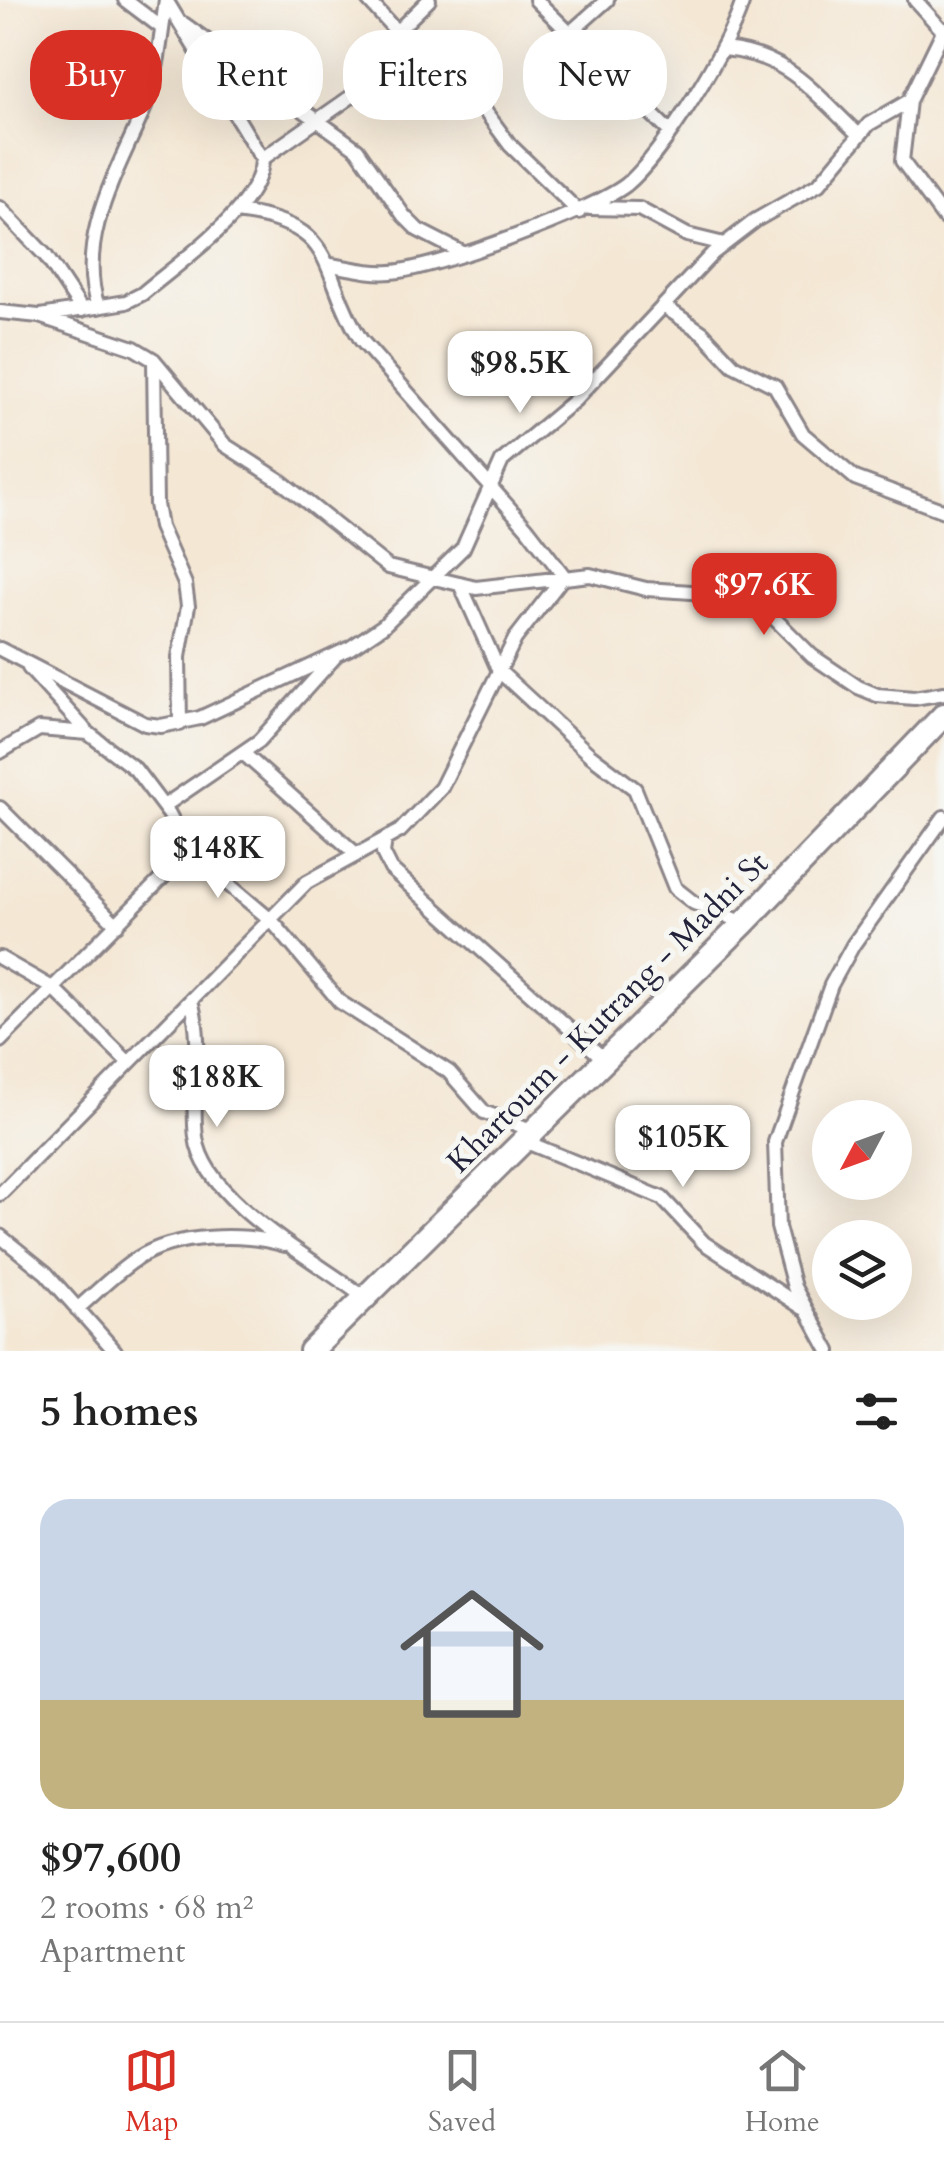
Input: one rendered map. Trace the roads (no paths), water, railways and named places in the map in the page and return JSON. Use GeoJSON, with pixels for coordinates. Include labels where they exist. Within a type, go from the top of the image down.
{"type":"FeatureCollection","features":[{"type":"Feature","properties":{"kind":"highway","name":"Khartoum - Kutrang - Madni St"},"geometry":{"type":"LineString","coordinates":[[311,1351],[744,923],[944,715]]}},
{"type":"Feature","properties":{"kind":"street"},"geometry":{"type":"LineString","coordinates":[[125,0],[162,28]]}},
{"type":"Feature","properties":{"kind":"street"},"geometry":{"type":"LineString","coordinates":[[1,313],[39,316],[98,307],[142,294],[236,212],[258,184],[262,159],[166,0],[154,80],[120,157],[89,260],[98,307]]}},
{"type":"Feature","properties":{"kind":"street"},"geometry":{"type":"LineString","coordinates":[[368,0],[396,30]]}},
{"type":"Feature","properties":{"kind":"street"},"geometry":{"type":"LineString","coordinates":[[400,30],[429,0]]}},
{"type":"Feature","properties":{"kind":"street"},"geometry":{"type":"LineString","coordinates":[[536,0],[570,30]]}},
{"type":"Feature","properties":{"kind":"street"},"geometry":{"type":"LineString","coordinates":[[574,30],[607,0]]}},
{"type":"Feature","properties":{"kind":"street"},"geometry":{"type":"LineString","coordinates":[[331,265],[390,272],[583,210],[626,185],[722,49],[743,0]]}},
{"type":"Feature","properties":{"kind":"street"},"geometry":{"type":"LineString","coordinates":[[915,0],[944,31],[909,101],[902,161],[944,218]]}},
{"type":"Feature","properties":{"kind":"street"},"geometry":{"type":"LineString","coordinates":[[178,20],[192,30]]}},
{"type":"Feature","properties":{"kind":"street"},"geometry":{"type":"LineString","coordinates":[[722,49],[755,52],[774,60],[858,134]]}},
{"type":"Feature","properties":{"kind":"street"},"geometry":{"type":"LineString","coordinates":[[0,649],[145,724],[180,724],[368,639],[430,577],[450,565],[463,548],[488,483],[502,461],[561,413],[724,244],[819,184],[858,134],[909,101]]}},
{"type":"Feature","properties":{"kind":"street"},"geometry":{"type":"LineString","coordinates":[[262,159],[319,120],[357,148],[418,230],[461,252]]}},
{"type":"Feature","properties":{"kind":"street"},"geometry":{"type":"LineString","coordinates":[[492,120],[510,145],[583,210],[639,209],[687,235],[724,244]]}},
{"type":"Feature","properties":{"kind":"street"},"geometry":{"type":"LineString","coordinates":[[658,120],[668,130]]}},
{"type":"Feature","properties":{"kind":"street"},"geometry":{"type":"LineString","coordinates":[[0,208],[46,256],[82,310]]}},
{"type":"Feature","properties":{"kind":"street"},"geometry":{"type":"LineString","coordinates":[[236,212],[289,224],[331,265],[350,322],[361,340],[488,483],[564,576]]}},
{"type":"Feature","properties":{"kind":"street"},"geometry":{"type":"LineString","coordinates":[[665,307],[703,333],[732,365],[775,386],[803,434],[854,478],[944,511]]}},
{"type":"Feature","properties":{"kind":"street"},"geometry":{"type":"LineString","coordinates":[[39,316],[134,348],[154,360],[225,445],[278,478],[388,568],[460,584],[498,587],[564,576],[750,598],[812,656],[858,687],[876,695],[914,698],[944,693]]}},
{"type":"Feature","properties":{"kind":"street"},"geometry":{"type":"LineString","coordinates":[[154,360],[156,504],[160,528],[186,584],[188,606],[179,658],[180,724]]}},
{"type":"Feature","properties":{"kind":"street"},"geometry":{"type":"LineString","coordinates":[[0,1194],[307,882],[414,821],[441,788],[527,619],[564,576]]}},
{"type":"Feature","properties":{"kind":"street"},"geometry":{"type":"LineString","coordinates":[[460,584],[499,671],[589,754],[635,788],[682,896],[744,923]]}},
{"type":"Feature","properties":{"kind":"street"},"geometry":{"type":"LineString","coordinates":[[164,806],[244,753],[338,654]]}},
{"type":"Feature","properties":{"kind":"street"},"geometry":{"type":"LineString","coordinates":[[24,662],[88,734],[135,768],[164,806],[190,851],[272,921],[324,986],[362,1020],[449,1072],[484,1112],[662,1198],[704,1243],[805,1309]]}},
{"type":"Feature","properties":{"kind":"street"},"geometry":{"type":"LineString","coordinates":[[0,752],[39,729],[88,734]]}},
{"type":"Feature","properties":{"kind":"street"},"geometry":{"type":"LineString","coordinates":[[244,753],[356,854]]}},
{"type":"Feature","properties":{"kind":"street"},"geometry":{"type":"LineString","coordinates":[[0,808],[117,925]]}},
{"type":"Feature","properties":{"kind":"street"},"geometry":{"type":"LineString","coordinates":[[829,1351],[805,1309],[778,1226],[775,1142],[831,985],[853,945],[944,816]]}},
{"type":"Feature","properties":{"kind":"street"},"geometry":{"type":"LineString","coordinates":[[385,839],[383,853],[391,869],[605,1060]]}},
{"type":"Feature","properties":{"kind":"street"},"geometry":{"type":"LineString","coordinates":[[0,1041],[190,851]]}},
{"type":"Feature","properties":{"kind":"street"},"geometry":{"type":"LineString","coordinates":[[0,958],[54,989],[128,1062]]}},
{"type":"Feature","properties":{"kind":"street"},"geometry":{"type":"LineString","coordinates":[[190,1000],[200,1043],[196,1137],[200,1152],[231,1196],[292,1247],[365,1298]]}},
{"type":"Feature","properties":{"kind":"street"},"geometry":{"type":"LineString","coordinates":[[0,1236],[46,1273],[115,1351]]}},
{"type":"Feature","properties":{"kind":"street"},"geometry":{"type":"LineString","coordinates":[[77,1309],[140,1256],[162,1246],[246,1238],[292,1247]]}}]}
